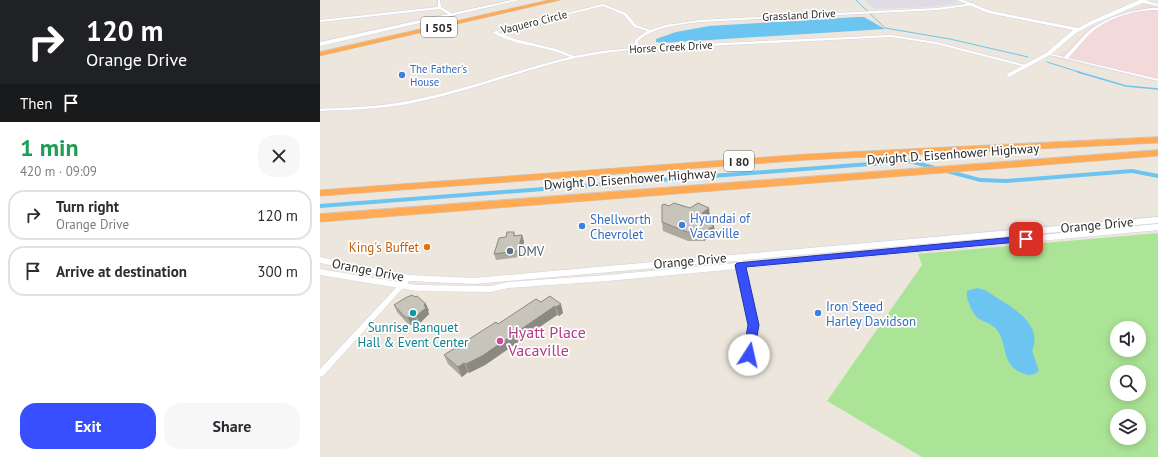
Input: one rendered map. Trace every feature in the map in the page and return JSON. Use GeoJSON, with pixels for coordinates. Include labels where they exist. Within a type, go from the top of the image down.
{"type":"FeatureCollection","features":[{"type":"Feature","properties":{"kind":"highway","name":"I 505"},"geometry":{"type":"LineString","coordinates":[[320,50],[540,0]]}},
{"type":"Feature","properties":{"kind":"highway","name":"I 505"},"geometry":{"type":"LineString","coordinates":[[320,54],[558,0]]}},
{"type":"Feature","properties":{"kind":"highway","name":"Dwight D. Eisenhower Highway"},"geometry":{"type":"LineString","coordinates":[[320,193],[799,157],[1158,140]]}},
{"type":"Feature","properties":{"kind":"highway","name":"Dwight D. Eisenhower Highway"},"geometry":{"type":"LineString","coordinates":[[320,218],[1158,153]]}},
{"type":"Feature","properties":{"kind":"street"},"geometry":{"type":"LineString","coordinates":[[439,0],[441,8]]}},
{"type":"Feature","properties":{"kind":"street"},"geometry":{"type":"LineString","coordinates":[[320,44],[518,0]]}},
{"type":"Feature","properties":{"kind":"street"},"geometry":{"type":"LineString","coordinates":[[959,0],[994,11],[1076,30]]}},
{"type":"Feature","properties":{"kind":"street"},"geometry":{"type":"LineString","coordinates":[[1142,1],[1158,5]]}},
{"type":"Feature","properties":{"kind":"street"},"geometry":{"type":"LineString","coordinates":[[1009,75],[1048,54],[1076,30],[1090,23],[1142,1],[1158,5]]}},
{"type":"Feature","properties":{"kind":"street"},"geometry":{"type":"LineString","coordinates":[[967,2],[1007,16],[1076,30]]}},
{"type":"Feature","properties":{"kind":"street","name":"Grassland Drive"},"geometry":{"type":"LineString","coordinates":[[636,48],[636,41],[642,35],[665,26],[719,19],[937,9],[967,2]]}},
{"type":"Feature","properties":{"kind":"street","name":"Vaquero Circle"},"geometry":{"type":"LineString","coordinates":[[574,58],[558,50],[518,42],[494,32],[603,5],[625,14],[635,26],[650,31]]}},
{"type":"Feature","properties":{"kind":"street"},"geometry":{"type":"LineString","coordinates":[[1065,58],[1090,32],[1098,26],[1158,5]]}},
{"type":"Feature","properties":{"kind":"street"},"geometry":{"type":"LineString","coordinates":[[320,21],[441,8],[452,15]]}},
{"type":"Feature","properties":{"kind":"street","name":"Horse Creek Drive"},"geometry":{"type":"LineString","coordinates":[[320,110],[390,106],[421,100],[574,58],[603,51],[636,48],[891,36],[936,43],[1024,66]]}},
{"type":"Feature","properties":{"kind":"street"},"geometry":{"type":"LineString","coordinates":[[1048,54],[1158,80]]}},
{"type":"Feature","properties":{"kind":"street","name":"Orange Drive"},"geometry":{"type":"LineString","coordinates":[[320,260],[405,282],[443,290],[491,289],[508,286],[606,278],[740,261],[1158,220]]}},
{"type":"Feature","properties":{"kind":"street","name":"Orange Drive"},"geometry":{"type":"LineString","coordinates":[[740,261],[1158,227]]}},
{"type":"Feature","properties":{"kind":"street"},"geometry":{"type":"LineString","coordinates":[[740,261],[753,325],[749,355],[743,367]]}},
{"type":"Feature","properties":{"kind":"street","name":"Orange Drive"},"geometry":{"type":"LineString","coordinates":[[320,272],[405,282]]}},
{"type":"Feature","properties":{"kind":"street"},"geometry":{"type":"LineString","coordinates":[[320,374],[405,282]]}},
{"type":"Feature","properties":{"kind":"shaded area"},"geometry":{"type":"Polygon","coordinates":[[[864,0],[954,0],[958,3],[930,7],[874,9],[864,0]]]}},
{"type":"Feature","properties":{"kind":"shaded area"},"geometry":{"type":"Polygon","coordinates":[[[1146,5],[1158,7],[1158,82],[1055,58],[1067,50],[1091,27],[1146,5]]]}},
{"type":"Feature","properties":{"kind":"green space"},"geometry":{"type":"Polygon","coordinates":[[[1158,233],[1158,457],[922,457],[827,401],[922,265],[918,254],[1158,233]]]}},
{"type":"Feature","properties":{"kind":"water"},"geometry":{"type":"Polygon","coordinates":[[[864,17],[885,29],[662,43],[656,42],[656,39],[676,32],[709,26],[864,17]]]}},
{"type":"Feature","properties":{"kind":"water"},"geometry":{"type":"Polygon","coordinates":[[[977,288],[985,290],[1021,314],[1028,322],[1033,331],[1035,340],[1032,351],[1039,371],[1037,373],[1029,375],[1015,369],[1008,360],[1003,342],[997,330],[990,324],[979,319],[973,312],[967,298],[967,291],[977,288]]]}},
{"type":"Feature","properties":{"kind":"building"},"geometry":{"type":"Polygon","coordinates":[[[674,203],[690,208],[698,203],[709,208],[702,213],[704,215],[699,219],[714,226],[703,232],[687,232],[662,222],[662,205],[664,204],[669,206],[674,203]]]}},
{"type":"Feature","properties":{"kind":"building"},"geometry":{"type":"Polygon","coordinates":[[[507,232],[514,232],[514,236],[522,235],[518,251],[494,254],[499,238],[506,237],[507,232]]]}},
{"type":"Feature","properties":{"kind":"building"},"geometry":{"type":"Polygon","coordinates":[[[412,295],[415,297],[417,296],[426,304],[424,305],[426,308],[416,316],[414,315],[408,318],[404,316],[394,305],[412,295]]]}},
{"type":"Feature","properties":{"kind":"building"},"geometry":{"type":"Polygon","coordinates":[[[550,296],[561,304],[556,307],[555,306],[482,356],[458,367],[444,355],[496,322],[498,324],[536,299],[541,302],[550,296]]]}},
{"type":"Feature","properties":{"kind":"waterway"},"geometry":{"type":"LineString","coordinates":[[856,0],[885,28],[950,39],[1028,57]]}},
{"type":"Feature","properties":{"kind":"waterway"},"geometry":{"type":"LineString","coordinates":[[1047,62],[1082,73]]}},
{"type":"Feature","properties":{"kind":"waterway"},"geometry":{"type":"LineString","coordinates":[[1078,72],[1126,86],[1158,89]]}},
{"type":"Feature","properties":{"kind":"waterway"},"geometry":{"type":"LineString","coordinates":[[320,206],[909,161],[980,180],[1006,181],[1132,171],[1158,176]]}},
{"type":"Feature","properties":{"kind":"place","name":"The Father's House"},"geometry":{"type":"Point","coordinates":[402,75]}},
{"type":"Feature","properties":{"kind":"place","name":"Hyundai of Vacaville"},"geometry":{"type":"Point","coordinates":[682,225]}},
{"type":"Feature","properties":{"kind":"place","name":"Shellworth Chevrolet"},"geometry":{"type":"Point","coordinates":[582,226]}},
{"type":"Feature","properties":{"kind":"place","name":"King's Buffet"},"geometry":{"type":"Point","coordinates":[427,247]}},
{"type":"Feature","properties":{"kind":"place","name":"DMV"},"geometry":{"type":"Point","coordinates":[510,251]}},
{"type":"Feature","properties":{"kind":"place","name":"Sunrise Banquet Hall & Event Center"},"geometry":{"type":"Point","coordinates":[413,313]}},
{"type":"Feature","properties":{"kind":"place","name":"Iron Steed Harley Davidson"},"geometry":{"type":"Point","coordinates":[818,313]}},
{"type":"Feature","properties":{"kind":"place","name":"Hyatt Place Vacaville"},"geometry":{"type":"Point","coordinates":[500,341]}},
{"type":"Feature","properties":{"kind":"route"},"geometry":{"type":"LineString","coordinates":[[749,355],[753,325],[740,265],[1026,239]]}}]}
